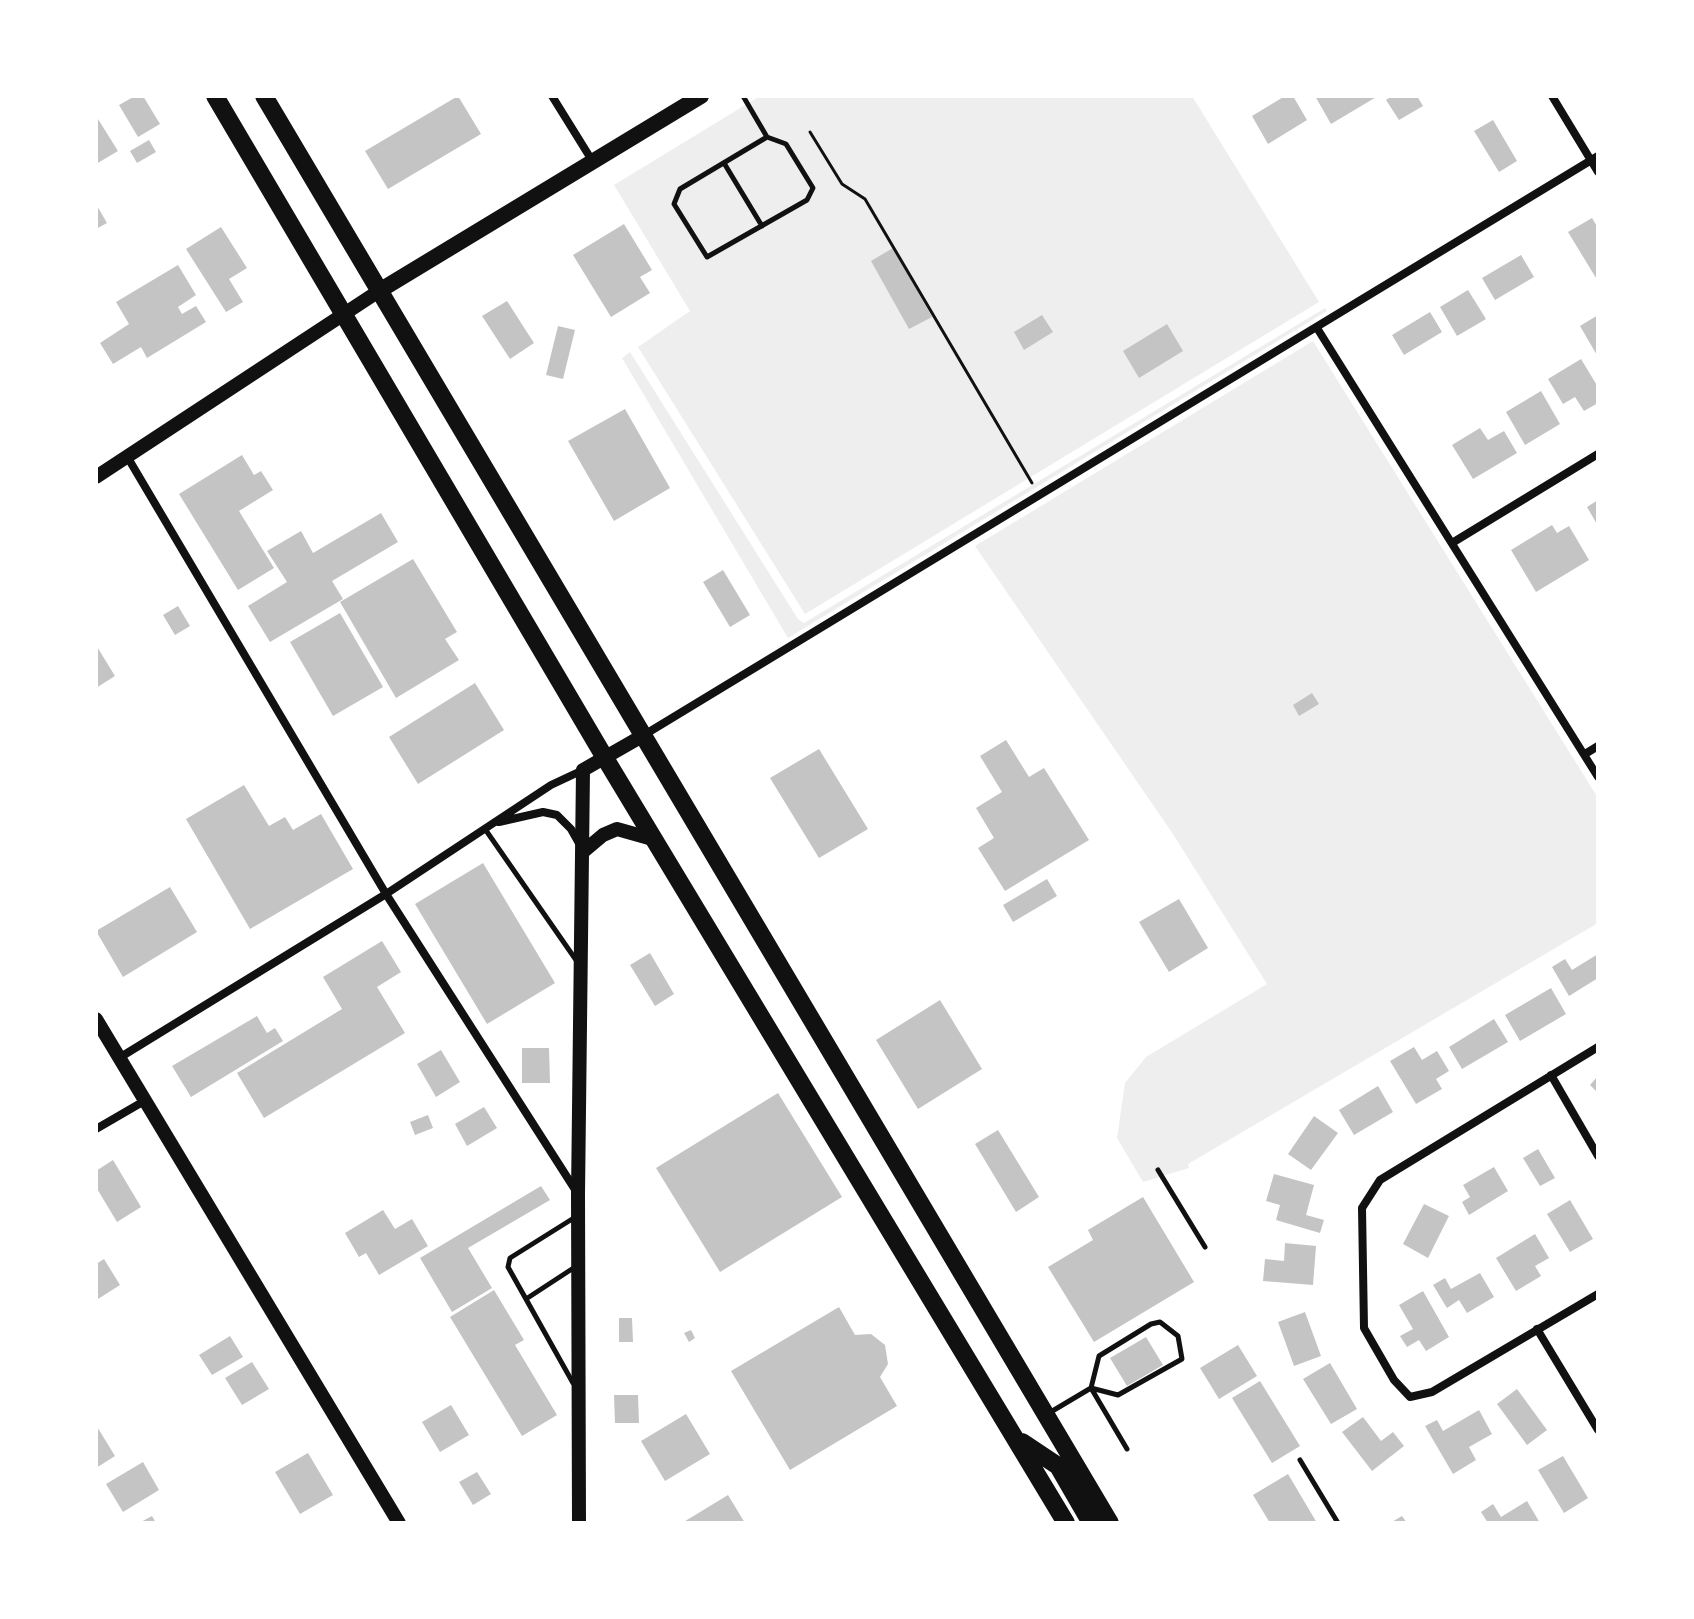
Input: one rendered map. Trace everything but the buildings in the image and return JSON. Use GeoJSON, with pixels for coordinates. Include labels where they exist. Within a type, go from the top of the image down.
{"type":"FeatureCollection","features":[{"type":"Feature","properties":{"kind":"main road"},"geometry":{"type":"LineString","coordinates":[[215,96],[605,758],[1066,1523]]}},
{"type":"Feature","properties":{"kind":"main road"},"geometry":{"type":"LineString","coordinates":[[264,96],[1110,1523]]}},
{"type":"Feature","properties":{"kind":"main road"},"geometry":{"type":"LineString","coordinates":[[379,291],[701,96]]}},
{"type":"Feature","properties":{"kind":"main road"},"geometry":{"type":"LineString","coordinates":[[1016,1438],[1058,1466],[1091,1523]]}},
{"type":"Feature","properties":{"kind":"street"},"geometry":{"type":"LineString","coordinates":[[552,96],[593,162]]}},
{"type":"Feature","properties":{"kind":"street"},"geometry":{"type":"LineString","coordinates":[[1552,96],[1594,158],[1598,172]]}},
{"type":"Feature","properties":{"kind":"street"},"geometry":{"type":"LineString","coordinates":[[119,1058],[386,894],[566,776],[583,770],[644,735],[1594,158]]}},
{"type":"Feature","properties":{"kind":"street"},"geometry":{"type":"LineString","coordinates":[[96,477],[379,291]]}},
{"type":"Feature","properties":{"kind":"street"},"geometry":{"type":"LineString","coordinates":[[1317,328],[1598,777]]}},
{"type":"Feature","properties":{"kind":"street"},"geometry":{"type":"LineString","coordinates":[[1452,543],[1598,454]]}},
{"type":"Feature","properties":{"kind":"street"},"geometry":{"type":"LineString","coordinates":[[128,458],[386,894],[578,1194]]}},
{"type":"Feature","properties":{"kind":"street"},"geometry":{"type":"LineString","coordinates":[[1585,754],[1598,746]]}},
{"type":"Feature","properties":{"kind":"street"},"geometry":{"type":"LineString","coordinates":[[579,1523],[579,964],[584,851],[583,770]]}},
{"type":"Feature","properties":{"kind":"street"},"geometry":{"type":"LineString","coordinates":[[494,823],[543,812],[557,815],[571,829],[584,851]]}},
{"type":"Feature","properties":{"kind":"street"},"geometry":{"type":"LineString","coordinates":[[584,851],[603,835],[617,829],[656,840]]}},
{"type":"Feature","properties":{"kind":"street"},"geometry":{"type":"LineString","coordinates":[[96,1019],[399,1523]]}},
{"type":"Feature","properties":{"kind":"street"},"geometry":{"type":"LineString","coordinates":[[1598,1047],[1380,1180],[1362,1208],[1364,1328],[1394,1380],[1410,1397],[1432,1392],[1598,1294]]}},
{"type":"Feature","properties":{"kind":"street"},"geometry":{"type":"LineString","coordinates":[[1551,1075],[1598,1156]]}},
{"type":"Feature","properties":{"kind":"street"},"geometry":{"type":"LineString","coordinates":[[96,1129],[146,1100]]}},
{"type":"Feature","properties":{"kind":"street"},"geometry":{"type":"LineString","coordinates":[[1537,1329],[1598,1430]]}},
{"type":"Feature","properties":{"kind":"lane"},"geometry":{"type":"LineString","coordinates":[[743,96],[767,137],[786,144],[813,188],[807,200],[707,257],[674,204],[680,189],[767,137]]}},
{"type":"Feature","properties":{"kind":"lane"},"geometry":{"type":"LineString","coordinates":[[724,163],[762,226]]}},
{"type":"Feature","properties":{"kind":"lane"},"geometry":{"type":"LineString","coordinates":[[485,829],[579,964]]}},
{"type":"Feature","properties":{"kind":"lane"},"geometry":{"type":"LineString","coordinates":[[1158,1170],[1205,1247]]}},
{"type":"Feature","properties":{"kind":"lane"},"geometry":{"type":"LineString","coordinates":[[578,1215],[510,1258],[508,1267],[578,1392]]}},
{"type":"Feature","properties":{"kind":"lane"},"geometry":{"type":"LineString","coordinates":[[526,1299],[578,1265]]}},
{"type":"Feature","properties":{"kind":"lane"},"geometry":{"type":"LineString","coordinates":[[1045,1416],[1091,1388],[1118,1395],[1139,1386],[1182,1359],[1178,1336],[1160,1322],[1151,1324],[1099,1356],[1091,1388],[1127,1449]]}},
{"type":"Feature","properties":{"kind":"lane"},"geometry":{"type":"LineString","coordinates":[[1300,1460],[1338,1523]]}},
{"type":"Feature","properties":{"kind":"path"},"geometry":{"type":"LineString","coordinates":[[810,132],[842,184],[865,199],[1032,483]]}},
{"type":"Feature","properties":{"kind":"shaded area"},"geometry":{"type":"Polygon","coordinates":[[[760,96],[1192,96],[1319,302],[805,614],[638,347],[690,311],[614,185],[760,96]]]}},
{"type":"Feature","properties":{"kind":"shaded area"},"geometry":{"type":"Polygon","coordinates":[[[1325,308],[1327,311],[788,638],[622,358],[630,352],[798,619],[804,623],[1325,308]]]}},
{"type":"Feature","properties":{"kind":"shaded area"},"geometry":{"type":"Polygon","coordinates":[[[1313,341],[1598,798],[1598,923],[1188,1164],[1189,1168],[1143,1182],[1117,1138],[1125,1083],[1146,1057],[1267,984],[1173,834],[975,546],[1313,341]]]}}]}
